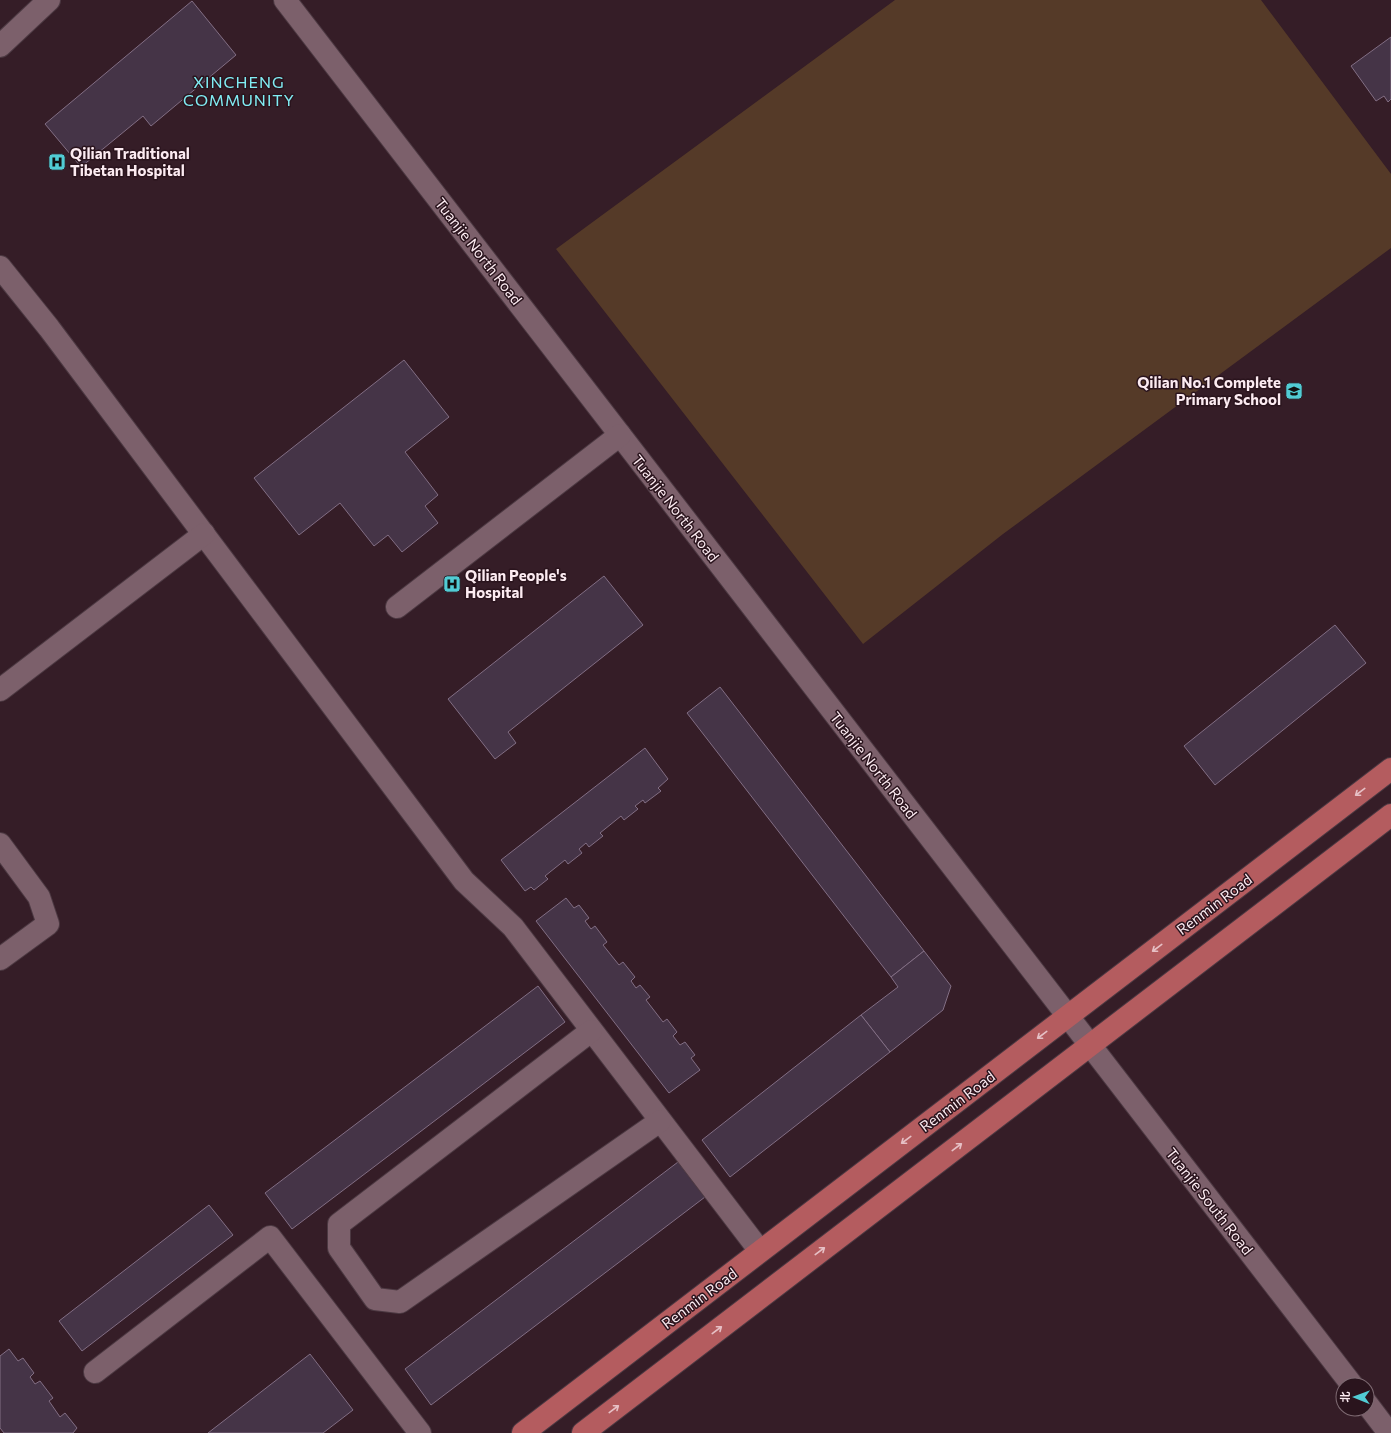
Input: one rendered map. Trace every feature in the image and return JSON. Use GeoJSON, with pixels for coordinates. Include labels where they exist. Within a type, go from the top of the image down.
{"type":"FeatureCollection","features":[{"type":"Feature","properties":{"kind":"main road","name":"Renmin Road"},"geometry":{"type":"LineString","coordinates":[[523,1433],[1391,769]]}},
{"type":"Feature","properties":{"kind":"main road"},"geometry":{"type":"LineString","coordinates":[[583,1433],[1391,815]]}},
{"type":"Feature","properties":{"kind":"street"},"geometry":{"type":"LineString","coordinates":[[0,46],[49,0]]}},
{"type":"Feature","properties":{"kind":"street","name":"Tuanjie North Road"},"geometry":{"type":"LineString","coordinates":[[285,0],[1068,1016]]}},
{"type":"Feature","properties":{"kind":"street"},"geometry":{"type":"LineString","coordinates":[[0,266],[49,328],[464,881],[512,927],[760,1251]]}},
{"type":"Feature","properties":{"kind":"street"},"geometry":{"type":"LineString","coordinates":[[397,607],[620,435]]}},
{"type":"Feature","properties":{"kind":"street"},"geometry":{"type":"LineString","coordinates":[[0,690],[204,534]]}},
{"type":"Feature","properties":{"kind":"street"},"geometry":{"type":"LineString","coordinates":[[0,844],[39,897],[48,924],[0,959]]}},
{"type":"Feature","properties":{"kind":"street","name":"Tuanjie South Road"},"geometry":{"type":"LineString","coordinates":[[1068,1016],[1346,1377]]}},
{"type":"Feature","properties":{"kind":"street"},"geometry":{"type":"LineString","coordinates":[[591,1031],[340,1224],[339,1248],[375,1299],[400,1302],[660,1121]]}},
{"type":"Feature","properties":{"kind":"street"},"geometry":{"type":"LineString","coordinates":[[95,1372],[270,1237],[420,1433]]}},
{"type":"Feature","properties":{"kind":"street"},"geometry":{"type":"LineString","coordinates":[[1375,1415],[1389,1433]]}},
{"type":"Feature","properties":{"kind":"shaded area"},"geometry":{"type":"Polygon","coordinates":[[[895,0],[1261,0],[1391,174],[1391,248],[1003,534],[863,644],[556,249],[895,0]]]}},
{"type":"Feature","properties":{"kind":"building"},"geometry":{"type":"Polygon","coordinates":[[[192,1],[236,55],[151,126],[143,116],[81,167],[45,124],[192,1]]]}},
{"type":"Feature","properties":{"kind":"building"},"geometry":{"type":"Polygon","coordinates":[[[1391,37],[1391,99],[1388,102],[1384,96],[1376,101],[1351,66],[1391,37]]]}},
{"type":"Feature","properties":{"kind":"building"},"geometry":{"type":"Polygon","coordinates":[[[404,360],[449,417],[405,452],[438,495],[425,506],[438,523],[402,552],[388,535],[374,546],[340,503],[299,535],[254,478],[404,360]]]}},
{"type":"Feature","properties":{"kind":"building"},"geometry":{"type":"Polygon","coordinates":[[[604,576],[643,625],[508,732],[516,743],[495,759],[448,699],[604,576]]]}},
{"type":"Feature","properties":{"kind":"building"},"geometry":{"type":"Polygon","coordinates":[[[1335,625],[1366,663],[1215,785],[1184,746],[1335,625]]]}},
{"type":"Feature","properties":{"kind":"building"},"geometry":{"type":"Polygon","coordinates":[[[720,687],[924,951],[891,977],[687,713],[720,687]]]}},
{"type":"Feature","properties":{"kind":"building"},"geometry":{"type":"Polygon","coordinates":[[[645,748],[668,779],[658,788],[661,791],[645,803],[643,800],[635,806],[638,809],[624,820],[621,816],[600,833],[603,836],[589,847],[586,843],[579,849],[582,853],[568,864],[565,860],[545,876],[548,879],[534,890],[531,887],[525,891],[501,860],[645,748]]]}},
{"type":"Feature","properties":{"kind":"building"},"geometry":{"type":"Polygon","coordinates":[[[566,898],[574,908],[579,905],[589,918],[585,921],[591,929],[595,926],[607,942],[603,945],[619,965],[623,962],[635,977],[631,981],[636,988],[640,985],[650,997],[646,1000],[663,1022],[667,1019],[677,1032],[673,1036],[680,1045],[685,1042],[695,1055],[691,1058],[700,1070],[669,1093],[536,921],[566,898]]]}},
{"type":"Feature","properties":{"kind":"building"},"geometry":{"type":"Polygon","coordinates":[[[924,951],[951,986],[943,1010],[890,1052],[861,1015],[898,987],[891,977],[924,951]]]}},
{"type":"Feature","properties":{"kind":"building"},"geometry":{"type":"Polygon","coordinates":[[[538,986],[565,1022],[292,1229],[265,1193],[538,986]]]}},
{"type":"Feature","properties":{"kind":"building"},"geometry":{"type":"Polygon","coordinates":[[[861,1015],[890,1052],[730,1177],[702,1140],[861,1015]]]}},
{"type":"Feature","properties":{"kind":"building"},"geometry":{"type":"Polygon","coordinates":[[[678,1162],[705,1197],[431,1405],[405,1369],[678,1162]]]}},
{"type":"Feature","properties":{"kind":"building"},"geometry":{"type":"Polygon","coordinates":[[[209,1205],[233,1235],[82,1351],[59,1321],[209,1205]]]}},
{"type":"Feature","properties":{"kind":"building"},"geometry":{"type":"Polygon","coordinates":[[[9,1349],[18,1361],[23,1358],[34,1373],[30,1377],[35,1384],[40,1381],[53,1398],[49,1401],[60,1417],[65,1413],[77,1428],[73,1433],[4,1433],[0,1428],[0,1356],[9,1349]]]}},
{"type":"Feature","properties":{"kind":"building"},"geometry":{"type":"Polygon","coordinates":[[[310,1354],[353,1410],[323,1433],[208,1433],[310,1354]]]}},
{"type":"Feature","properties":{"kind":"place","name":"Qilian Traditional Tibetan Hospital"},"geometry":{"type":"Point","coordinates":[57,162]}},
{"type":"Feature","properties":{"kind":"place","name":"Qilian No.1 Complete Primary School"},"geometry":{"type":"Point","coordinates":[1294,391]}},
{"type":"Feature","properties":{"kind":"place","name":"Qilian People's Hospital"},"geometry":{"type":"Point","coordinates":[452,584]}},
{"type":"Feature","properties":{"kind":"district","name":"XINCHENG COMMUNITY"},"geometry":{"type":"Point","coordinates":[239,90]}}]}
